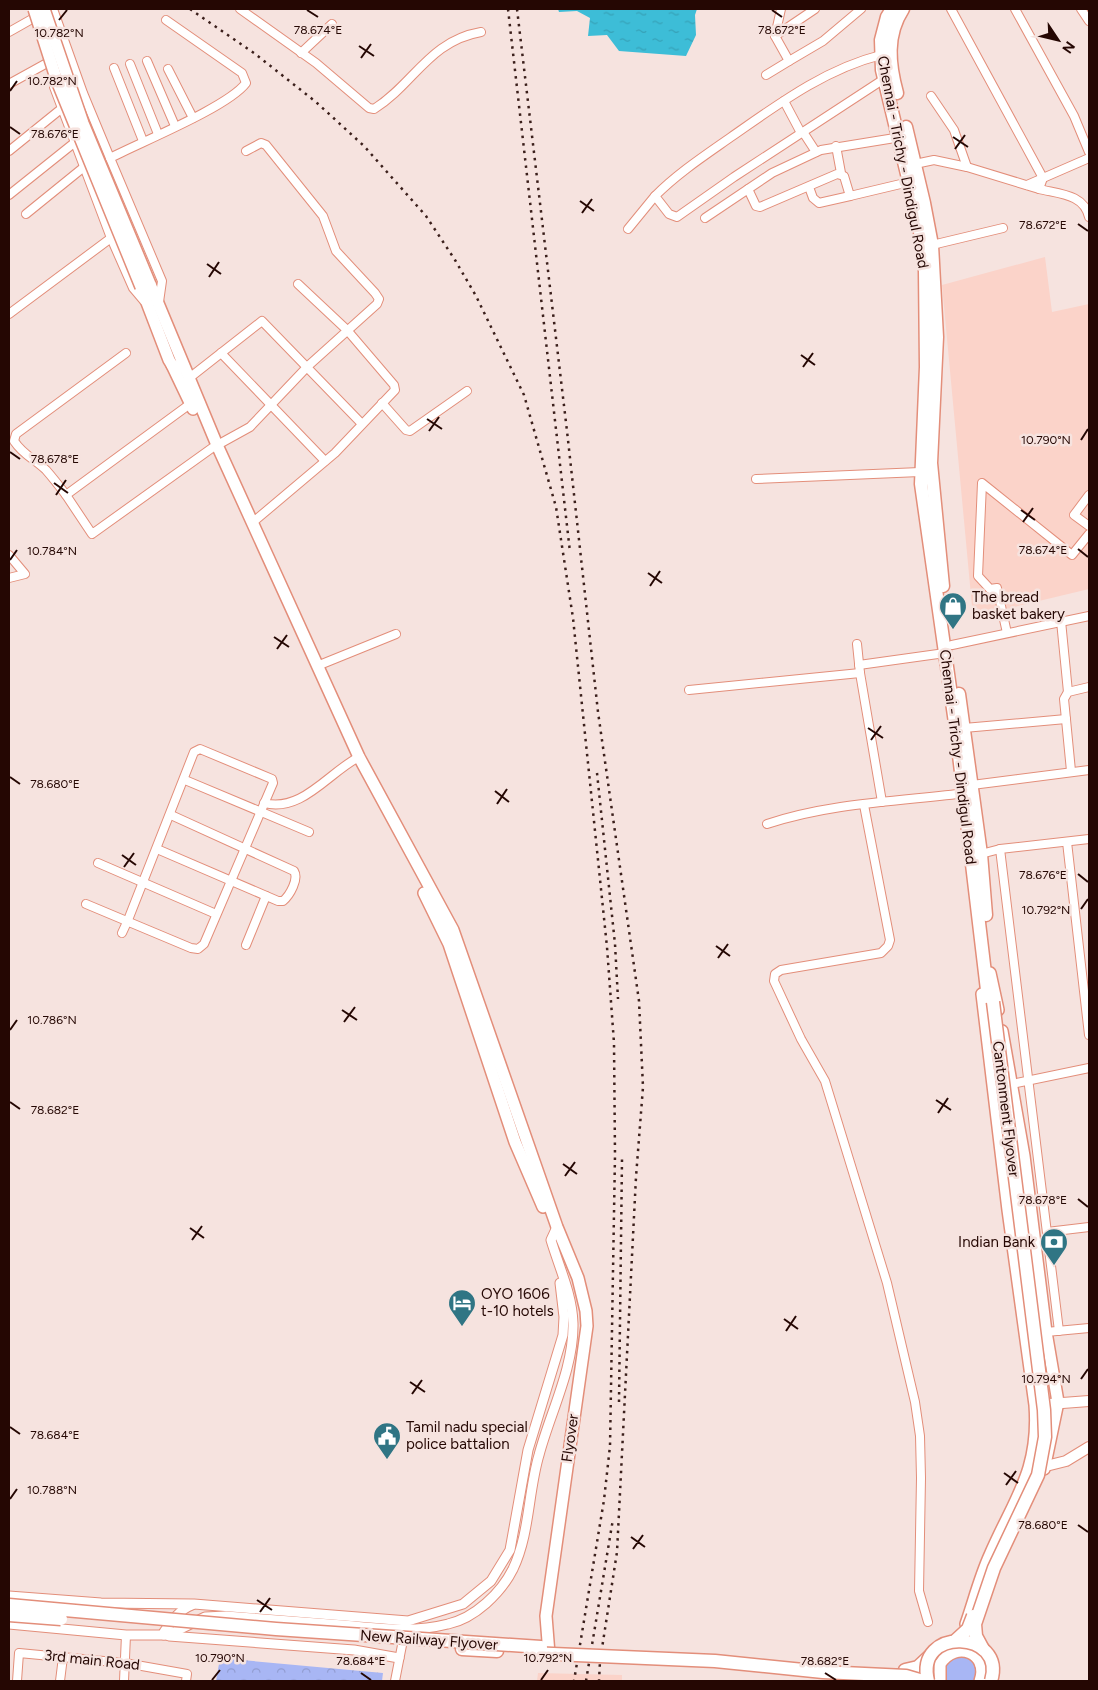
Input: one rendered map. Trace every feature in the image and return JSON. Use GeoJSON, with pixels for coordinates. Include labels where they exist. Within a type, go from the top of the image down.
{"type":"FeatureCollection","features":[{"type":"Feature","properties":{"kind":"highway","name":"Chennai - Trichy - Dindigul Road"},"geometry":{"type":"LineString","coordinates":[[892,9],[883,28],[881,55],[884,79],[915,164],[932,245],[937,337],[929,414],[920,472],[938,573],[969,790]]}},
{"type":"Feature","properties":{"kind":"highway","name":"Chennai - Trichy - Dindigul Road"},"geometry":{"type":"LineString","coordinates":[[903,9],[891,35],[891,61],[910,182],[919,224],[925,271],[931,463],[938,573]]}},
{"type":"Feature","properties":{"kind":"highway","name":"Chennai - Trichy - Dindigul Road"},"geometry":{"type":"LineString","coordinates":[[948,649],[964,728],[988,973]]}},
{"type":"Feature","properties":{"kind":"highway","name":"Cantonment Flyover"},"geometry":{"type":"LineString","coordinates":[[956,1640],[970,1624],[989,1567],[1031,1479],[1039,1441],[988,973]]}},
{"type":"Feature","properties":{"kind":"highway","name":"Cantonment Flyover"},"geometry":{"type":"LineString","coordinates":[[987,1677],[992,1667],[976,1636],[975,1624],[994,1568],[1038,1475],[1045,1437],[1044,1410],[990,1003]]}},
{"type":"Feature","properties":{"kind":"highway","name":"New Railway Flyover"},"geometry":{"type":"LineString","coordinates":[[9,1605],[545,1651],[715,1661],[823,1672],[906,1676],[922,1681]]}},
{"type":"Feature","properties":{"kind":"highway","name":"New Railway Flyover"},"geometry":{"type":"LineString","coordinates":[[9,1615],[496,1652],[545,1651],[709,1655],[905,1670],[939,1658],[940,1646],[956,1640]]}},
{"type":"Feature","properties":{"kind":"highway"},"geometry":{"type":"LineString","coordinates":[[956,1640],[975,1643],[983,1649]]}},
{"type":"Feature","properties":{"kind":"highway"},"geometry":{"type":"LineString","coordinates":[[928,1681],[927,1668],[939,1658]]}},
{"type":"Feature","properties":{"kind":"main road"},"geometry":{"type":"LineString","coordinates":[[44,9],[83,123],[146,286],[147,303],[177,364],[188,380],[214,447],[287,617],[357,758]]}},
{"type":"Feature","properties":{"kind":"main road"},"geometry":{"type":"LineString","coordinates":[[33,14],[57,82],[146,286],[159,302],[190,404],[252,523],[357,758]]}},
{"type":"Feature","properties":{"kind":"main road","name":"Flyover"},"geometry":{"type":"LineString","coordinates":[[357,758],[453,930],[578,1296],[581,1326],[548,1551],[541,1616],[545,1651]]}},
{"type":"Feature","properties":{"kind":"main road"},"geometry":{"type":"LineString","coordinates":[[987,1677],[976,1634],[1000,1562],[1029,1508],[1044,1467],[1058,1402],[1046,1332],[1030,1195],[1012,1084],[988,973]]}},
{"type":"Feature","properties":{"kind":"main road"},"geometry":{"type":"LineString","coordinates":[[922,1681],[931,1674],[939,1658],[956,1643],[966,1625],[986,1563],[1030,1470],[1035,1446],[1036,1402],[984,1024],[982,991],[988,973]]}},
{"type":"Feature","properties":{"kind":"main road"},"geometry":{"type":"LineString","coordinates":[[1036,1402],[1089,1401]]}},
{"type":"Feature","properties":{"kind":"main road"},"geometry":{"type":"LineString","coordinates":[[1030,1470],[1066,1461],[1089,1447]]}},
{"type":"Feature","properties":{"kind":"main road"},"geometry":{"type":"LineString","coordinates":[[939,1658],[950,1653],[965,1650],[972,1653],[987,1677]]}},
{"type":"Feature","properties":{"kind":"main road"},"geometry":{"type":"LineString","coordinates":[[939,1658],[940,1681]]}},
{"type":"Feature","properties":{"kind":"street"},"geometry":{"type":"LineString","coordinates":[[29,9],[33,14],[61,109],[111,238],[133,288],[147,303]]}},
{"type":"Feature","properties":{"kind":"street"},"geometry":{"type":"LineString","coordinates":[[9,32],[33,14],[51,9],[83,92],[162,282],[159,302]]}},
{"type":"Feature","properties":{"kind":"street"},"geometry":{"type":"LineString","coordinates":[[240,9],[301,53],[369,108],[374,109],[444,45],[463,35],[481,32]]}},
{"type":"Feature","properties":{"kind":"street"},"geometry":{"type":"LineString","coordinates":[[781,9],[775,36],[789,61]]}},
{"type":"Feature","properties":{"kind":"street"},"geometry":{"type":"LineString","coordinates":[[775,36],[815,9]]}},
{"type":"Feature","properties":{"kind":"street"},"geometry":{"type":"LineString","coordinates":[[766,75],[823,41],[861,9]]}},
{"type":"Feature","properties":{"kind":"street"},"geometry":{"type":"LineString","coordinates":[[951,9],[1043,178],[1039,189]]}},
{"type":"Feature","properties":{"kind":"street"},"geometry":{"type":"LineString","coordinates":[[1015,9],[1074,116],[1089,152]]}},
{"type":"Feature","properties":{"kind":"street"},"geometry":{"type":"LineString","coordinates":[[1081,9],[1089,21]]}},
{"type":"Feature","properties":{"kind":"street"},"geometry":{"type":"LineString","coordinates":[[110,158],[193,118],[237,92],[246,83],[245,77],[166,20]]}},
{"type":"Feature","properties":{"kind":"street"},"geometry":{"type":"LineString","coordinates":[[301,53],[332,24]]}},
{"type":"Feature","properties":{"kind":"street"},"geometry":{"type":"LineString","coordinates":[[628,229],[672,178],[784,101],[830,73],[881,55]]}},
{"type":"Feature","properties":{"kind":"street"},"geometry":{"type":"LineString","coordinates":[[147,61],[175,126]]}},
{"type":"Feature","properties":{"kind":"street"},"geometry":{"type":"LineString","coordinates":[[9,84],[47,63]]}},
{"type":"Feature","properties":{"kind":"street"},"geometry":{"type":"LineString","coordinates":[[130,64],[158,134]]}},
{"type":"Feature","properties":{"kind":"street"},"geometry":{"type":"LineString","coordinates":[[114,68],[143,141]]}},
{"type":"Feature","properties":{"kind":"street"},"geometry":{"type":"LineString","coordinates":[[168,69],[193,118]]}},
{"type":"Feature","properties":{"kind":"street"},"geometry":{"type":"LineString","coordinates":[[655,196],[669,214],[678,217],[884,79]]}},
{"type":"Feature","properties":{"kind":"street"},"geometry":{"type":"LineString","coordinates":[[931,96],[954,130],[967,167]]}},
{"type":"Feature","properties":{"kind":"street"},"geometry":{"type":"LineString","coordinates":[[784,101],[802,133],[816,152]]}},
{"type":"Feature","properties":{"kind":"street"},"geometry":{"type":"LineString","coordinates":[[9,151],[61,109]]}},
{"type":"Feature","properties":{"kind":"street"},"geometry":{"type":"LineString","coordinates":[[705,218],[772,173],[816,152],[836,146],[904,136]]}},
{"type":"Feature","properties":{"kind":"street"},"geometry":{"type":"LineString","coordinates":[[126,353],[16,434],[14,441],[32,461],[45,469],[66,495],[92,534],[214,447],[250,427],[273,405],[308,366],[377,304],[379,299],[336,251],[322,216],[266,145],[261,142],[246,151]]}},
{"type":"Feature","properties":{"kind":"street"},"geometry":{"type":"LineString","coordinates":[[9,195],[74,143]]}},
{"type":"Feature","properties":{"kind":"street"},"geometry":{"type":"LineString","coordinates":[[836,146],[841,174],[844,176],[850,196]]}},
{"type":"Feature","properties":{"kind":"street"},"geometry":{"type":"LineString","coordinates":[[1027,185],[1089,158]]}},
{"type":"Feature","properties":{"kind":"street"},"geometry":{"type":"LineString","coordinates":[[915,164],[934,160],[967,167],[1005,180],[1072,197],[1084,204],[1089,213]]}},
{"type":"Feature","properties":{"kind":"street"},"geometry":{"type":"LineString","coordinates":[[26,214],[84,167]]}},
{"type":"Feature","properties":{"kind":"street"},"geometry":{"type":"LineString","coordinates":[[748,189],[756,206],[760,207],[841,174]]}},
{"type":"Feature","properties":{"kind":"street"},"geometry":{"type":"LineString","coordinates":[[810,187],[813,198],[819,203],[910,182]]}},
{"type":"Feature","properties":{"kind":"street"},"geometry":{"type":"LineString","coordinates":[[932,245],[1003,228]]}},
{"type":"Feature","properties":{"kind":"street"},"geometry":{"type":"LineString","coordinates":[[9,314],[111,238]]}},
{"type":"Feature","properties":{"kind":"street"},"geometry":{"type":"LineString","coordinates":[[252,523],[326,461],[396,388],[347,330],[298,284]]}},
{"type":"Feature","properties":{"kind":"street"},"geometry":{"type":"LineString","coordinates":[[188,380],[262,321],[308,366],[362,424]]}},
{"type":"Feature","properties":{"kind":"street"},"geometry":{"type":"LineString","coordinates":[[221,353],[326,461]]}},
{"type":"Feature","properties":{"kind":"street"},"geometry":{"type":"LineString","coordinates":[[382,403],[406,430],[410,431],[467,391]]}},
{"type":"Feature","properties":{"kind":"street"},"geometry":{"type":"LineString","coordinates":[[66,495],[190,404]]}},
{"type":"Feature","properties":{"kind":"street"},"geometry":{"type":"LineString","coordinates":[[756,479],[920,472]]}},
{"type":"Feature","properties":{"kind":"street"},"geometry":{"type":"LineString","coordinates":[[1007,633],[997,588],[990,589],[978,576],[982,483],[1072,555],[1089,534]]}},
{"type":"Feature","properties":{"kind":"street"},"geometry":{"type":"LineString","coordinates":[[1089,495],[1074,514],[1089,526]]}},
{"type":"Feature","properties":{"kind":"street"},"geometry":{"type":"LineString","coordinates":[[9,555],[26,574],[9,578]]}},
{"type":"Feature","properties":{"kind":"street"},"geometry":{"type":"LineString","coordinates":[[689,690],[860,669],[948,649],[1007,633],[1089,616]]}},
{"type":"Feature","properties":{"kind":"street"},"geometry":{"type":"LineString","coordinates":[[1061,622],[1068,692],[1064,699],[1071,771]]}},
{"type":"Feature","properties":{"kind":"street"},"geometry":{"type":"LineString","coordinates":[[317,666],[396,634]]}},
{"type":"Feature","properties":{"kind":"street"},"geometry":{"type":"LineString","coordinates":[[857,644],[882,802]]}},
{"type":"Feature","properties":{"kind":"street"},"geometry":{"type":"LineString","coordinates":[[1068,692],[1089,687]]}},
{"type":"Feature","properties":{"kind":"street"},"geometry":{"type":"LineString","coordinates":[[964,728],[1066,719]]}},
{"type":"Feature","properties":{"kind":"street"},"geometry":{"type":"LineString","coordinates":[[86,904],[128,920],[191,948],[198,949],[204,944],[233,880],[273,783],[268,776],[200,749],[194,752],[185,780],[128,920],[122,933]]}},
{"type":"Feature","properties":{"kind":"street"},"geometry":{"type":"LineString","coordinates":[[264,803],[275,805],[295,800],[357,758]]}},
{"type":"Feature","properties":{"kind":"street"},"geometry":{"type":"LineString","coordinates":[[767,824],[787,818],[864,805],[969,790],[1071,771],[1089,770]]}},
{"type":"Feature","properties":{"kind":"street"},"geometry":{"type":"LineString","coordinates":[[185,780],[308,832]]}},
{"type":"Feature","properties":{"kind":"street"},"geometry":{"type":"LineString","coordinates":[[864,805],[890,940],[888,946],[881,953],[781,970],[775,974],[774,980],[801,1039],[825,1080],[887,1283],[915,1402],[920,1436],[919,1591],[928,1622]]}},
{"type":"Feature","properties":{"kind":"street"},"geometry":{"type":"LineString","coordinates":[[157,849],[283,902],[296,875],[294,870],[171,815]]}},
{"type":"Feature","properties":{"kind":"street"},"geometry":{"type":"LineString","coordinates":[[976,855],[1000,849],[1089,839]]}},
{"type":"Feature","properties":{"kind":"street"},"geometry":{"type":"LineString","coordinates":[[1067,842],[1089,1035]]}},
{"type":"Feature","properties":{"kind":"street"},"geometry":{"type":"LineString","coordinates":[[1000,849],[1059,1331]]}},
{"type":"Feature","properties":{"kind":"street"},"geometry":{"type":"LineString","coordinates":[[98,863],[216,914]]}},
{"type":"Feature","properties":{"kind":"street"},"geometry":{"type":"LineString","coordinates":[[246,945],[266,896]]}},
{"type":"Feature","properties":{"kind":"street"},"geometry":{"type":"LineString","coordinates":[[1012,1084],[1089,1068]]}},
{"type":"Feature","properties":{"kind":"street"},"geometry":{"type":"LineString","coordinates":[[1047,1232],[1089,1227]]}},
{"type":"Feature","properties":{"kind":"street"},"geometry":{"type":"LineString","coordinates":[[9,1596],[100,1603],[194,1604],[407,1626],[449,1610],[471,1599],[491,1581],[510,1550],[528,1450],[562,1335],[564,1301],[551,1252],[559,1244]]}},
{"type":"Feature","properties":{"kind":"street"},"geometry":{"type":"LineString","coordinates":[[166,1635],[205,1617],[226,1616],[407,1626],[449,1624],[484,1605],[512,1571],[520,1553],[534,1470],[563,1379],[572,1338],[573,1323],[559,1244]]}},
{"type":"Feature","properties":{"kind":"street"},"geometry":{"type":"LineString","coordinates":[[1046,1332],[1089,1328]]}},
{"type":"Feature","properties":{"kind":"street"},"geometry":{"type":"LineString","coordinates":[[166,1635],[167,1628],[185,1607],[194,1604]]}},
{"type":"Feature","properties":{"kind":"street"},"geometry":{"type":"LineString","coordinates":[[9,1624],[126,1635],[166,1635],[354,1650],[400,1658]]}},
{"type":"Feature","properties":{"kind":"street"},"geometry":{"type":"LineString","coordinates":[[395,1681],[407,1626]]}},
{"type":"Feature","properties":{"kind":"street"},"geometry":{"type":"LineString","coordinates":[[124,1681],[126,1635]]}},
{"type":"Feature","properties":{"kind":"street","name":"3rd main Road"},"geometry":{"type":"LineString","coordinates":[[17,1681],[19,1653],[125,1663],[187,1674],[186,1681]]}},
{"type":"Feature","properties":{"kind":"street"},"geometry":{"type":"LineString","coordinates":[[60,1681],[63,1657]]}},
{"type":"Feature","properties":{"kind":"shaded area"},"geometry":{"type":"Polygon","coordinates":[[[1045,257],[1052,312],[1089,304],[1089,589],[973,617],[942,285],[1045,257]]]}},
{"type":"Feature","properties":{"kind":"shaded area"},"geometry":{"type":"Polygon","coordinates":[[[538,1673],[622,1675],[622,1681],[537,1681],[538,1673]]]}},
{"type":"Feature","properties":{"kind":"green space"},"geometry":{"type":"Polygon","coordinates":[[[961,1653],[977,1664],[976,1681],[944,1681],[945,1661],[961,1653]]]}},
{"type":"Feature","properties":{"kind":"green space"},"geometry":{"type":"Polygon","coordinates":[[[220,1658],[383,1673],[382,1681],[216,1681],[220,1658]]]}},
{"type":"Feature","properties":{"kind":"water"},"geometry":{"type":"Polygon","coordinates":[[[558,9],[697,9],[695,15],[696,35],[686,56],[619,51],[607,35],[588,36],[590,18],[577,11],[559,12],[558,9]]]}},
{"type":"Feature","properties":{"kind":"railway"},"geometry":{"type":"LineString","coordinates":[[190,9],[254,53],[316,102],[364,146],[426,216],[476,296],[524,395],[556,507],[573,618],[607,947],[614,1043],[615,1155],[610,1446],[604,1500],[574,1681]]}},
{"type":"Feature","properties":{"kind":"railway"},"geometry":{"type":"LineString","coordinates":[[508,9],[570,552]]}},
{"type":"Feature","properties":{"kind":"railway"},"geometry":{"type":"LineString","coordinates":[[517,9],[598,712],[639,1001],[643,1087],[636,1177],[617,1552],[600,1661],[599,1681]]}},
{"type":"Feature","properties":{"kind":"railway"},"geometry":{"type":"LineString","coordinates":[[597,773],[615,944],[618,999]]}},
{"type":"Feature","properties":{"kind":"railway"},"geometry":{"type":"LineString","coordinates":[[619,1402],[622,1159]]}},
{"type":"Feature","properties":{"kind":"railway"},"geometry":{"type":"LineString","coordinates":[[586,1681],[613,1519]]}},
{"type":"Feature","properties":{"kind":"place","name":"The bread basket bakery"},"geometry":{"type":"Point","coordinates":[953,630]}},
{"type":"Feature","properties":{"kind":"place","name":"Indian Bank"},"geometry":{"type":"Point","coordinates":[1054,1266]}},
{"type":"Feature","properties":{"kind":"place","name":"OYO 1606 t-10 hotels"},"geometry":{"type":"Point","coordinates":[462,1327]}},
{"type":"Feature","properties":{"kind":"place","name":"Tamil nadu special police battalion"},"geometry":{"type":"Point","coordinates":[387,1460]}}]}
